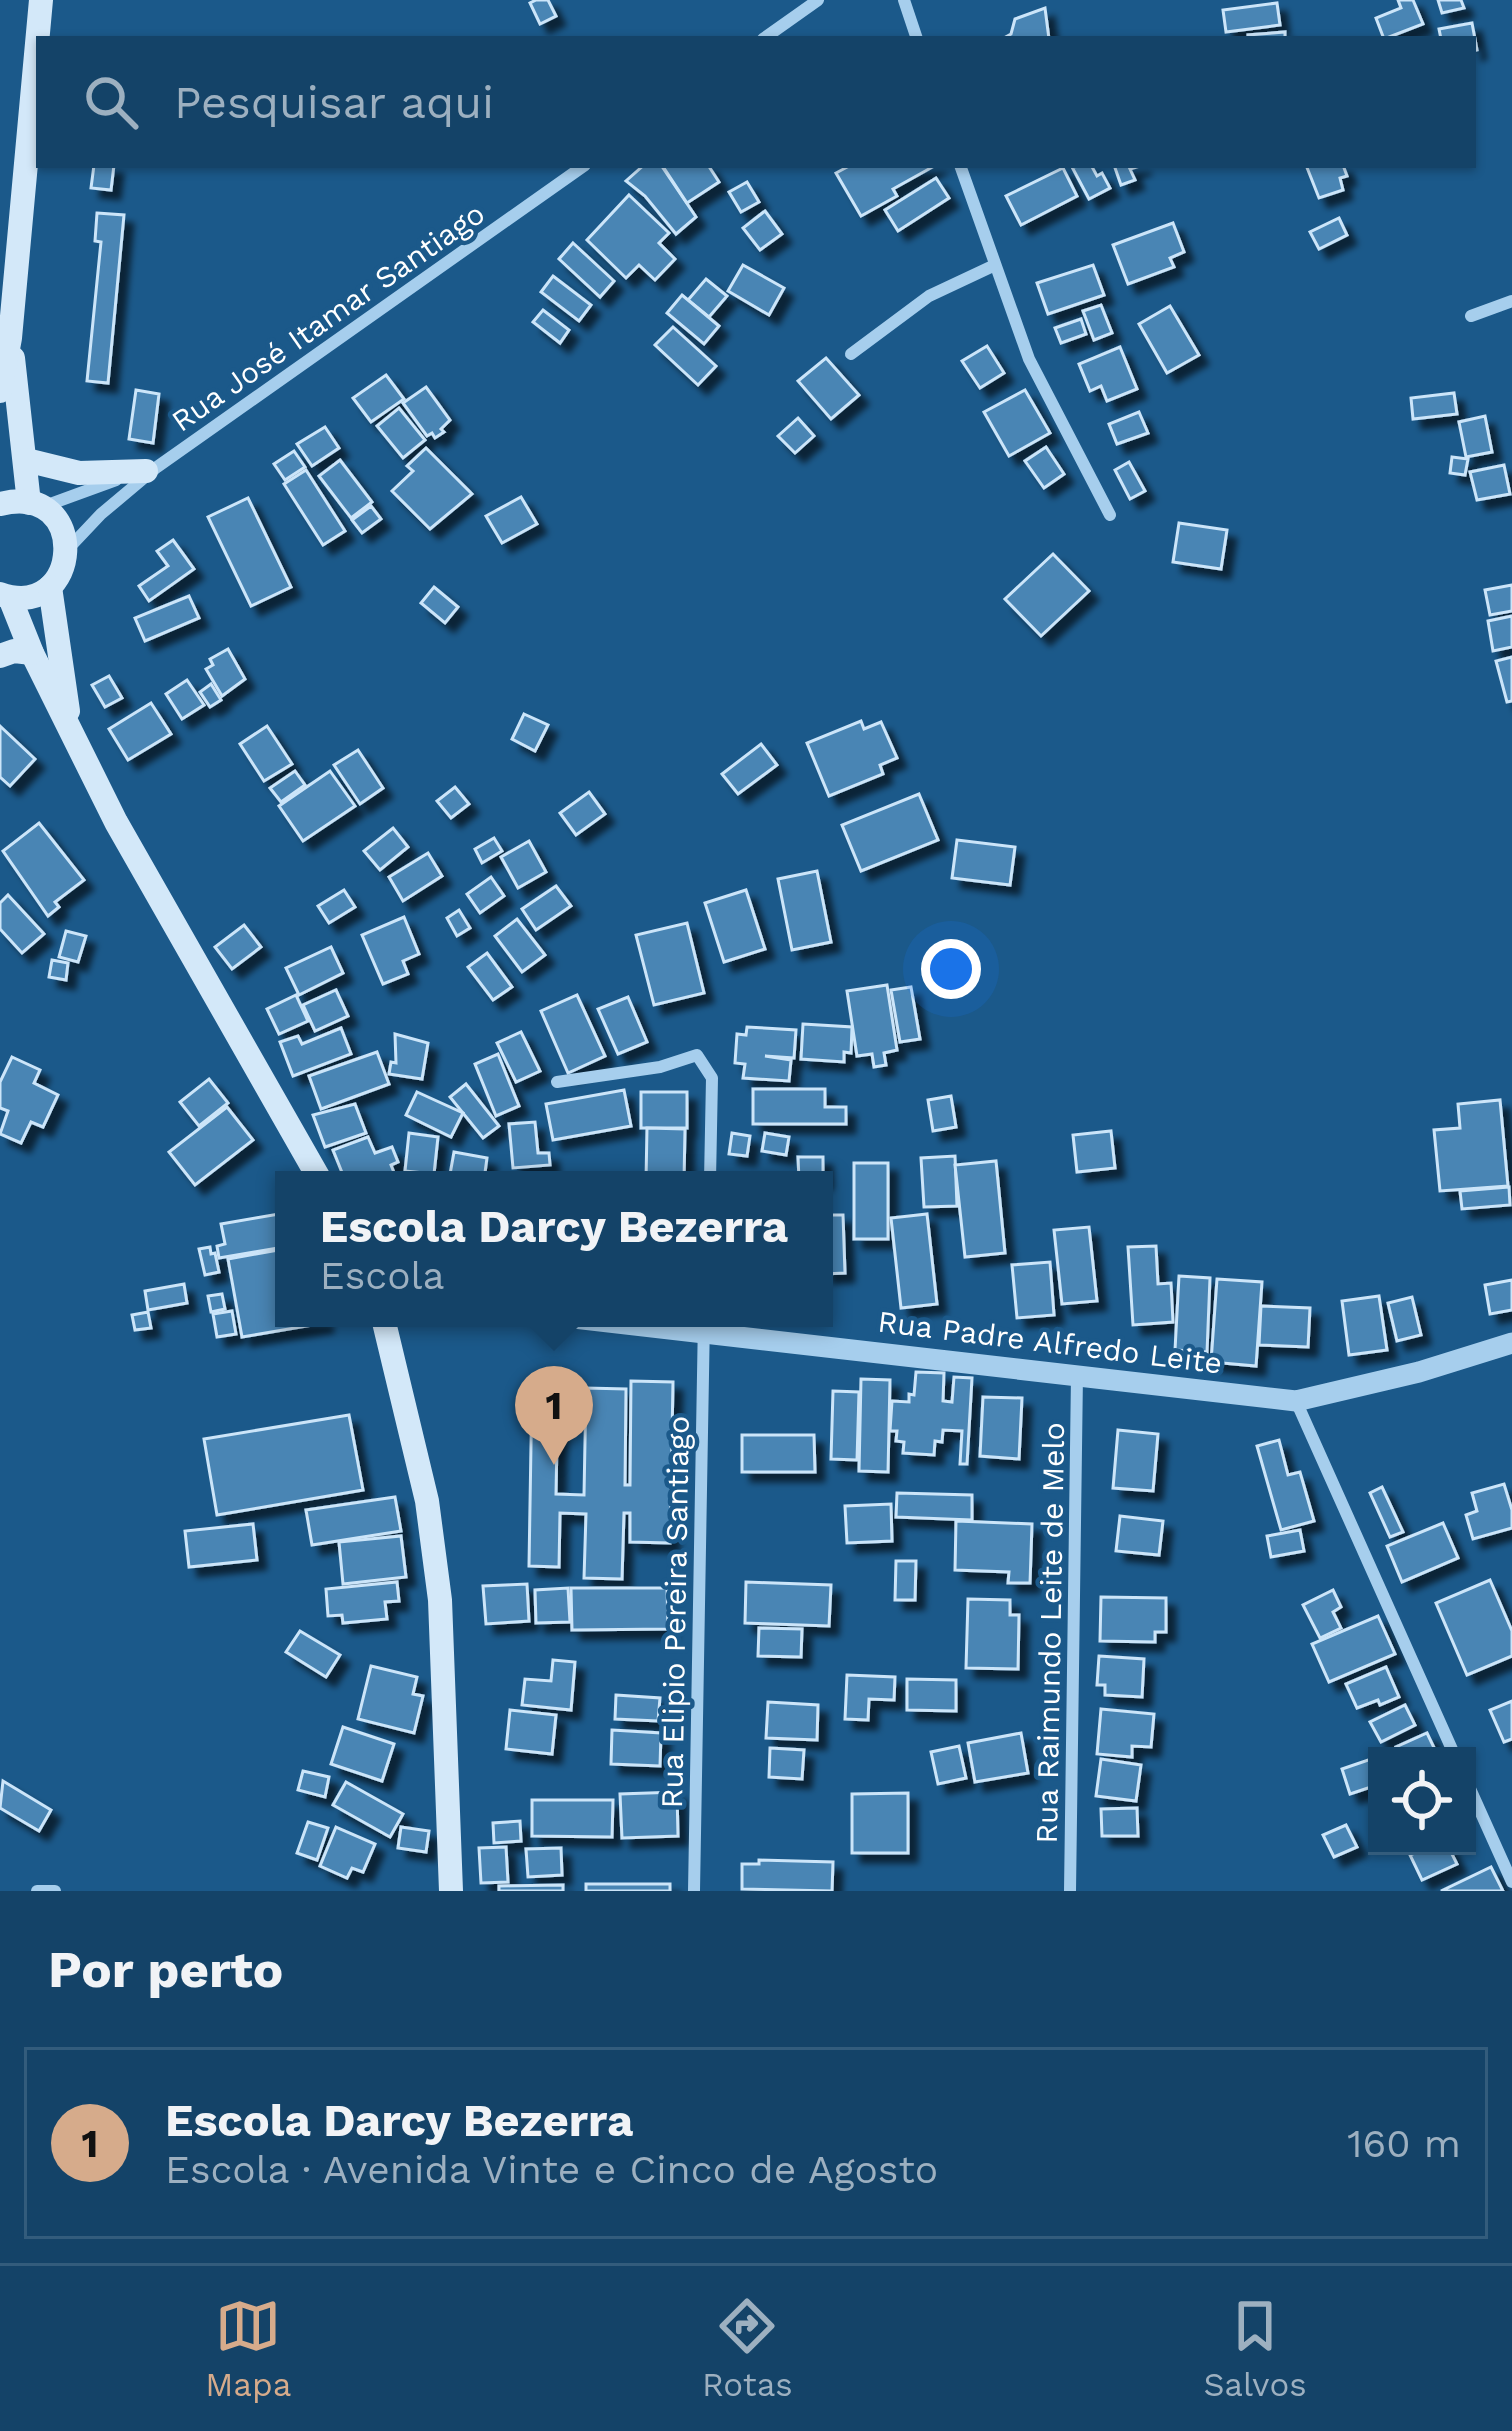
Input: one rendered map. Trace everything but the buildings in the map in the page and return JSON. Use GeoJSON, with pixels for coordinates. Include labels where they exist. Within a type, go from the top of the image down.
{"type":"FeatureCollection","features":[{"type":"Feature","properties":{"kind":"main road"},"geometry":{"type":"LineString","coordinates":[[38,36],[41,0]]}},
{"type":"Feature","properties":{"kind":"main road"},"geometry":{"type":"LineString","coordinates":[[0,391],[10,338],[36,55]]}},
{"type":"Feature","properties":{"kind":"main road"},"geometry":{"type":"LineString","coordinates":[[10,338],[36,505]]}},
{"type":"Feature","properties":{"kind":"main road"},"geometry":{"type":"LineString","coordinates":[[26,460],[79,473],[152,469]]}},
{"type":"Feature","properties":{"kind":"main road"},"geometry":{"type":"LineString","coordinates":[[0,504],[36,505],[58,521],[67,550],[59,576],[50,587],[24,598],[4,599],[166,916],[315,1171]]}},
{"type":"Feature","properties":{"kind":"main road"},"geometry":{"type":"LineString","coordinates":[[50,587],[72,737]]}},
{"type":"Feature","properties":{"kind":"main road"},"geometry":{"type":"LineString","coordinates":[[0,656],[14,651],[32,653]]}},
{"type":"Feature","properties":{"kind":"main road"},"geometry":{"type":"LineString","coordinates":[[384,1327],[427,1502],[440,1600],[452,1891]]}},
{"type":"Feature","properties":{"kind":"street"},"geometry":{"type":"LineString","coordinates":[[767,36],[818,0]]}},
{"type":"Feature","properties":{"kind":"street"},"geometry":{"type":"LineString","coordinates":[[904,0],[916,36]]}},
{"type":"Feature","properties":{"kind":"street","name":"Rua José Itamar Santiago"},"geometry":{"type":"LineString","coordinates":[[67,550],[152,469],[581,168]]}},
{"type":"Feature","properties":{"kind":"street"},"geometry":{"type":"LineString","coordinates":[[961,168],[1029,359],[1110,515]]}},
{"type":"Feature","properties":{"kind":"street"},"geometry":{"type":"LineString","coordinates":[[851,354],[929,296],[995,265]]}},
{"type":"Feature","properties":{"kind":"street"},"geometry":{"type":"LineString","coordinates":[[1471,316],[1512,301]]}},
{"type":"Feature","properties":{"kind":"street","name":"Rua José Itamar Santiago"},"geometry":{"type":"LineString","coordinates":[[36,505],[152,469]]}},
{"type":"Feature","properties":{"kind":"street"},"geometry":{"type":"LineString","coordinates":[[557,1082],[660,1067],[697,1055],[712,1078],[710,1171]]}},
{"type":"Feature","properties":{"kind":"street","name":"Rua Elipio Pereira Santiago"},"geometry":{"type":"LineString","coordinates":[[694,1891],[704,1327]]}},
{"type":"Feature","properties":{"kind":"street","name":"Rua Padre Alfredo Leite"},"geometry":{"type":"LineString","coordinates":[[712,1327],[1296,1401],[1419,1372],[1512,1343]]}},
{"type":"Feature","properties":{"kind":"street","name":"Rua Raimundo Leite de Melo"},"geometry":{"type":"LineString","coordinates":[[1070,1891],[1077,1375]]}},
{"type":"Feature","properties":{"kind":"street"},"geometry":{"type":"LineString","coordinates":[[1296,1401],[1451,1747]]}},
{"type":"Feature","properties":{"kind":"street"},"geometry":{"type":"LineString","coordinates":[[1476,1802],[1512,1882]]}},
{"type":"Feature","properties":{"kind":"street"},"geometry":{"type":"LineString","coordinates":[[37,1891],[56,1891]]}},
{"type":"Feature","properties":{"kind":"place","name":"Escola Darcy Bezerra"},"geometry":{"type":"Point","coordinates":[554,1465]}}]}
